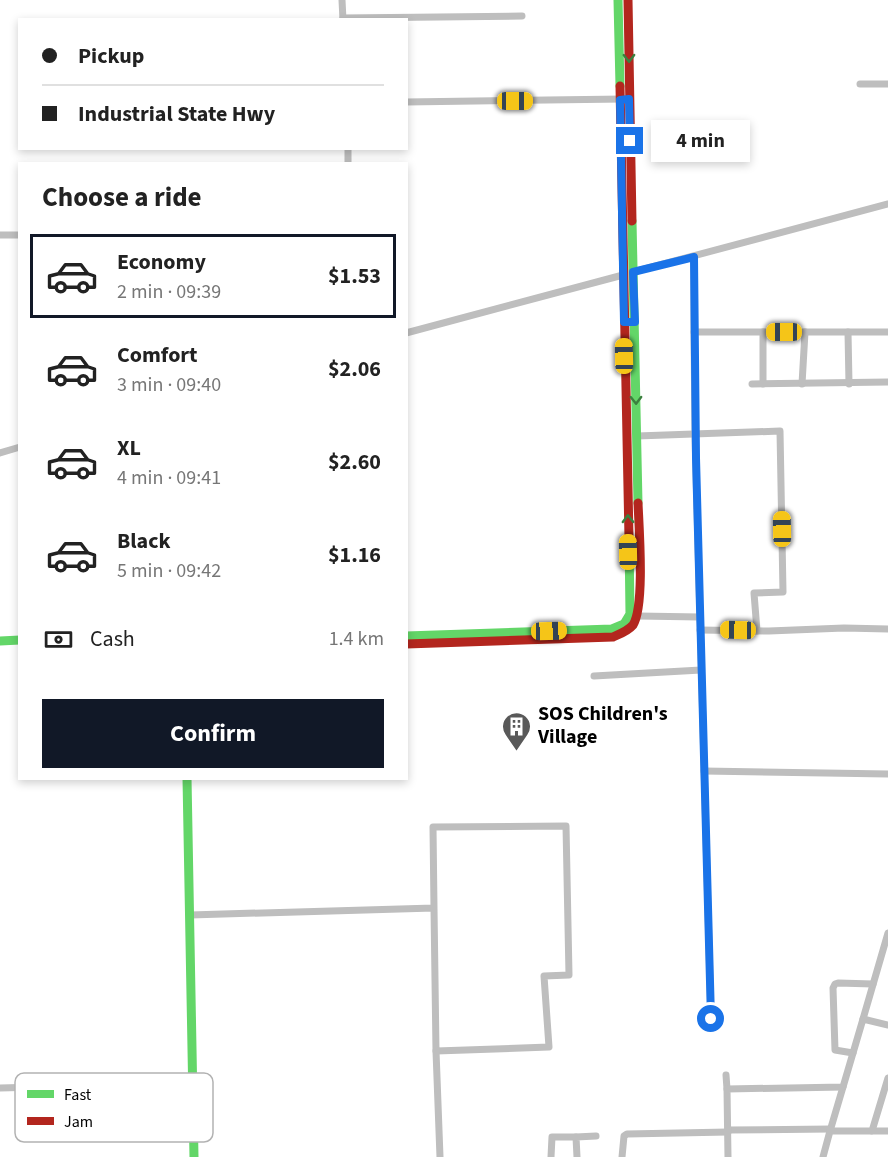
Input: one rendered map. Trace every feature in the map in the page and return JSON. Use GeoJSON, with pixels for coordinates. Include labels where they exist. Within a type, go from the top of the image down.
{"type":"FeatureCollection","features":[{"type":"Feature","properties":{"kind":"main road"},"geometry":{"type":"LineString","coordinates":[[408,644],[614,637],[630,630],[638,616],[640,599],[632,223],[618,0]]}},
{"type":"Feature","properties":{"kind":"main road"},"geometry":{"type":"LineString","coordinates":[[408,636],[612,629],[624,624],[630,614],[622,223],[628,0]]}},
{"type":"Feature","properties":{"kind":"main road"},"geometry":{"type":"LineString","coordinates":[[622,223],[632,223]]}},
{"type":"Feature","properties":{"kind":"main road"},"geometry":{"type":"LineString","coordinates":[[624,322],[635,322]]}},
{"type":"Feature","properties":{"kind":"main road"},"geometry":{"type":"LineString","coordinates":[[0,641],[18,640]]}},
{"type":"Feature","properties":{"kind":"main road"},"geometry":{"type":"LineString","coordinates":[[187,780],[193,1073]]}},
{"type":"Feature","properties":{"kind":"main road"},"geometry":{"type":"LineString","coordinates":[[194,1142],[194,1157]]}},
{"type":"Feature","properties":{"kind":"street"},"geometry":{"type":"LineString","coordinates":[[342,0],[343,18]]}},
{"type":"Feature","properties":{"kind":"street"},"geometry":{"type":"LineString","coordinates":[[403,18],[522,16]]}},
{"type":"Feature","properties":{"kind":"street"},"geometry":{"type":"LineString","coordinates":[[860,84],[888,84]]}},
{"type":"Feature","properties":{"kind":"street"},"geometry":{"type":"LineString","coordinates":[[408,102],[625,100]]}},
{"type":"Feature","properties":{"kind":"street"},"geometry":{"type":"LineString","coordinates":[[633,272],[888,204]]}},
{"type":"Feature","properties":{"kind":"street"},"geometry":{"type":"LineString","coordinates":[[0,235],[18,235]]}},
{"type":"Feature","properties":{"kind":"street"},"geometry":{"type":"LineString","coordinates":[[694,257],[695,435],[711,1019]]}},
{"type":"Feature","properties":{"kind":"street"},"geometry":{"type":"LineString","coordinates":[[408,332],[623,275]]}},
{"type":"Feature","properties":{"kind":"street"},"geometry":{"type":"LineString","coordinates":[[694,332],[888,332]]}},
{"type":"Feature","properties":{"kind":"street"},"geometry":{"type":"LineString","coordinates":[[763,332],[763,384]]}},
{"type":"Feature","properties":{"kind":"street"},"geometry":{"type":"LineString","coordinates":[[802,384],[805,332]]}},
{"type":"Feature","properties":{"kind":"street"},"geometry":{"type":"LineString","coordinates":[[848,332],[849,384]]}},
{"type":"Feature","properties":{"kind":"street"},"geometry":{"type":"LineString","coordinates":[[753,384],[888,382]]}},
{"type":"Feature","properties":{"kind":"street"},"geometry":{"type":"LineString","coordinates":[[637,436],[780,431],[783,592],[754,593],[757,631]]}},
{"type":"Feature","properties":{"kind":"street"},"geometry":{"type":"LineString","coordinates":[[0,453],[18,448]]}},
{"type":"Feature","properties":{"kind":"street"},"geometry":{"type":"LineString","coordinates":[[638,616],[700,617]]}},
{"type":"Feature","properties":{"kind":"street"},"geometry":{"type":"LineString","coordinates":[[700,630],[888,629]]}},
{"type":"Feature","properties":{"kind":"street"},"geometry":{"type":"LineString","coordinates":[[594,676],[701,670]]}},
{"type":"Feature","properties":{"kind":"street"},"geometry":{"type":"LineString","coordinates":[[704,771],[888,774]]}},
{"type":"Feature","properties":{"kind":"street"},"geometry":{"type":"LineString","coordinates":[[436,1051],[549,1047],[544,976],[569,975],[566,826],[433,827],[436,1051],[440,1157]]}},
{"type":"Feature","properties":{"kind":"street"},"geometry":{"type":"LineString","coordinates":[[190,915],[434,908]]}},
{"type":"Feature","properties":{"kind":"street"},"geometry":{"type":"LineString","coordinates":[[823,1157],[888,933]]}},
{"type":"Feature","properties":{"kind":"street"},"geometry":{"type":"LineString","coordinates":[[853,1053],[835,1050],[833,988],[838,983],[873,984]]}},
{"type":"Feature","properties":{"kind":"street"},"geometry":{"type":"LineString","coordinates":[[863,1019],[888,1025]]}},
{"type":"Feature","properties":{"kind":"street"},"geometry":{"type":"LineString","coordinates":[[726,1076],[728,1157]]}},
{"type":"Feature","properties":{"kind":"street"},"geometry":{"type":"LineString","coordinates":[[873,1131],[886,1094],[888,1078]]}},
{"type":"Feature","properties":{"kind":"street"},"geometry":{"type":"LineString","coordinates":[[727,1089],[843,1087]]}},
{"type":"Feature","properties":{"kind":"street"},"geometry":{"type":"LineString","coordinates":[[0,1088],[15,1088]]}},
{"type":"Feature","properties":{"kind":"street"},"geometry":{"type":"LineString","coordinates":[[622,1157],[622,1141],[627,1134],[728,1131],[888,1131]]}},
{"type":"Feature","properties":{"kind":"street"},"geometry":{"type":"LineString","coordinates":[[551,1157],[552,1137],[596,1136]]}},
{"type":"Feature","properties":{"kind":"street"},"geometry":{"type":"LineString","coordinates":[[576,1137],[576,1157]]}},
{"type":"Feature","properties":{"kind":"traffic: fast"},"geometry":{"type":"LineString","coordinates":[[618,0],[620,86]]}},
{"type":"Feature","properties":{"kind":"traffic: fast"},"geometry":{"type":"LineString","coordinates":[[632,221],[638,503]]}},
{"type":"Feature","properties":{"kind":"traffic: fast"},"geometry":{"type":"LineString","coordinates":[[408,636],[612,629],[624,624],[630,614],[629,538]]}},
{"type":"Feature","properties":{"kind":"traffic: fast"},"geometry":{"type":"LineString","coordinates":[[0,641],[18,640]]}},
{"type":"Feature","properties":{"kind":"traffic: fast"},"geometry":{"type":"LineString","coordinates":[[187,780],[192,1073]]}},
{"type":"Feature","properties":{"kind":"traffic: fast"},"geometry":{"type":"LineString","coordinates":[[194,1142],[194,1157]]}},
{"type":"Feature","properties":{"kind":"traffic: jam"},"geometry":{"type":"LineString","coordinates":[[628,0],[632,221]]}},
{"type":"Feature","properties":{"kind":"traffic: jam"},"geometry":{"type":"LineString","coordinates":[[620,86],[629,538]]}},
{"type":"Feature","properties":{"kind":"traffic: jam"},"geometry":{"type":"LineString","coordinates":[[408,644],[613,637],[626,631],[633,625],[639,601],[638,503]]}},
{"type":"Feature","properties":{"kind":"place","name":"SOS Children's Village"},"geometry":{"type":"Point","coordinates":[517,752]}},
{"type":"Feature","properties":{"kind":"route"},"geometry":{"type":"LineString","coordinates":[[630,141],[629,99],[620,100],[624,322],[635,322],[633,272],[694,257],[696,458],[711,1019]]}}]}
